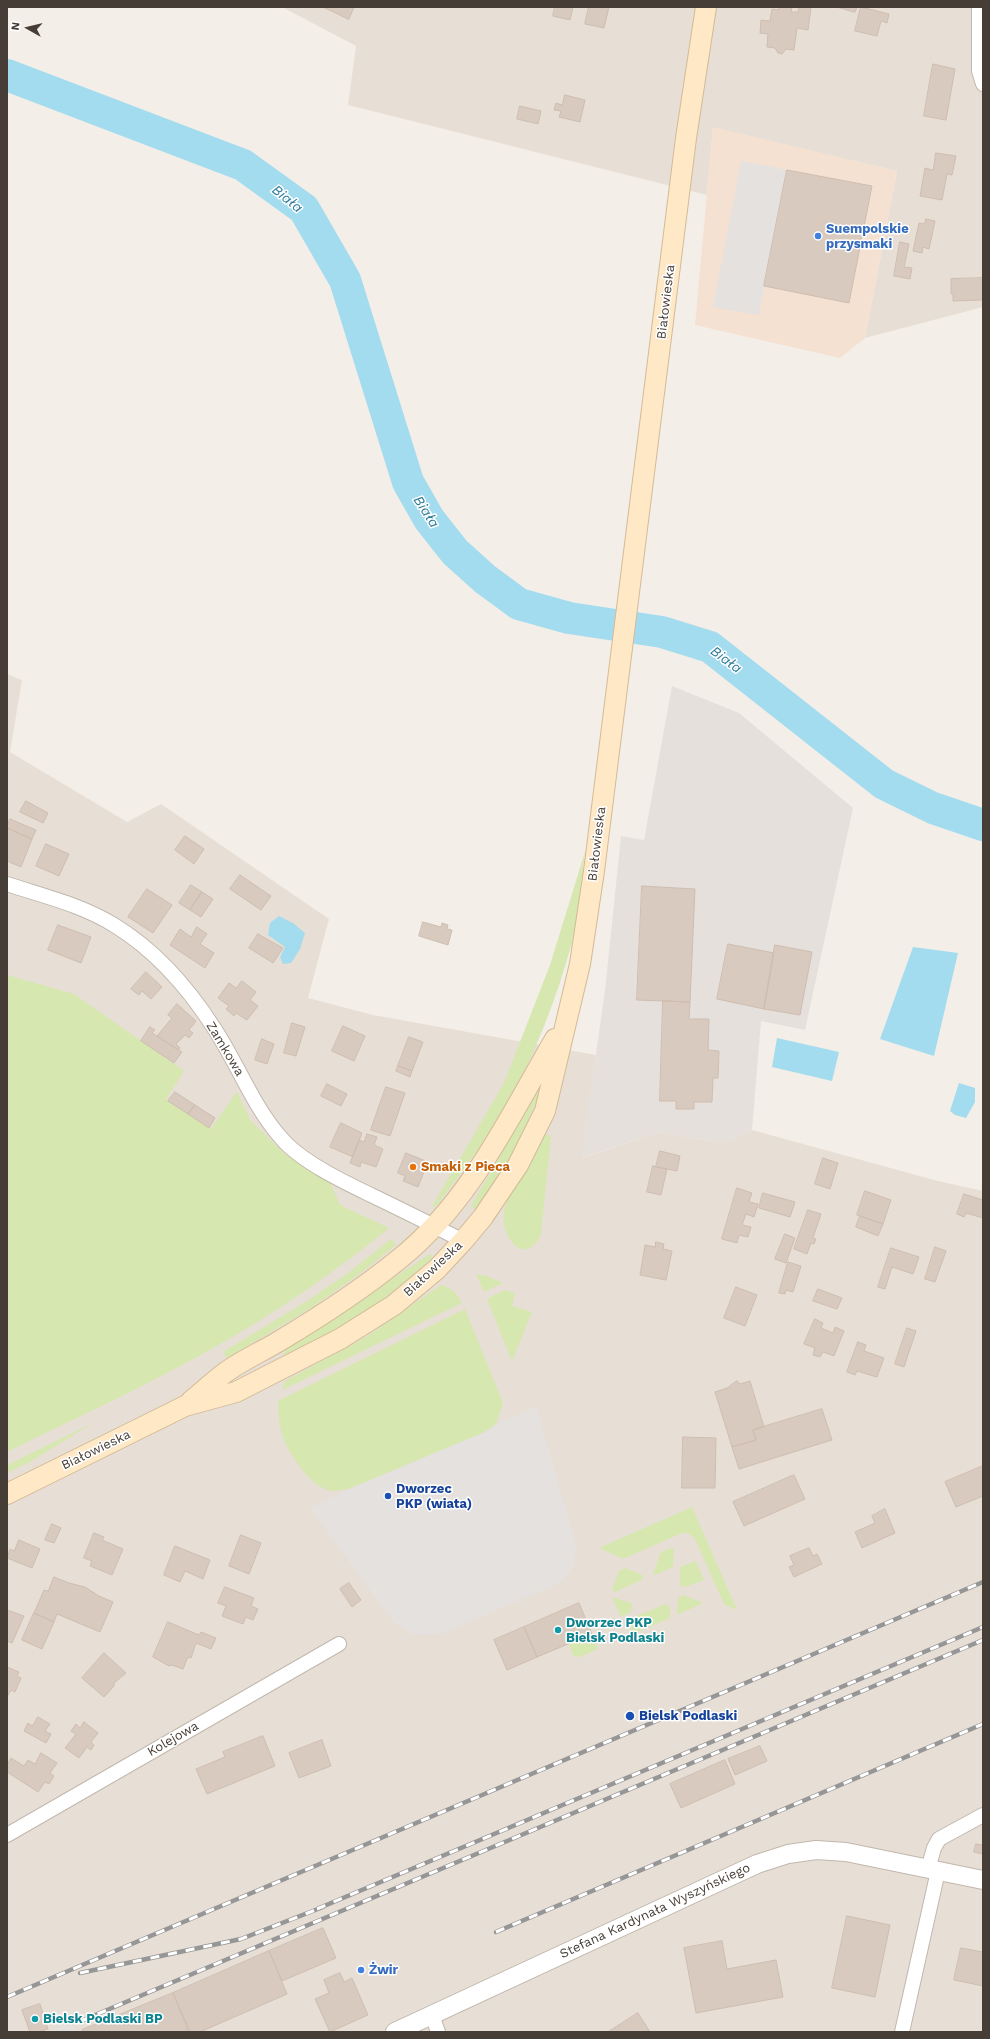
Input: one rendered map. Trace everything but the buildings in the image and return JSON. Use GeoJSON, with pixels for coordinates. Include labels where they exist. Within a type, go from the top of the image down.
{"type":"FeatureCollection","features":[{"type":"Feature","properties":{"kind":"main road","name":"Białowieska"},"geometry":{"type":"LineString","coordinates":[[7,1494],[185,1406],[236,1392],[340,1339],[394,1305],[437,1269],[463,1242],[483,1217],[518,1165],[545,1111],[580,964],[594,871],[686,138],[706,7]]}},
{"type":"Feature","properties":{"kind":"main road","name":"Białowieska"},"geometry":{"type":"LineString","coordinates":[[185,1406],[226,1372],[276,1343],[357,1291],[400,1259],[434,1226],[463,1192],[492,1148],[566,1022]]}},
{"type":"Feature","properties":{"kind":"street"},"geometry":{"type":"LineString","coordinates":[[979,7],[979,72],[983,84]]}},
{"type":"Feature","properties":{"kind":"street","name":"Zamkowa"},"geometry":{"type":"LineString","coordinates":[[7,884],[69,904],[114,924],[147,948],[184,987],[214,1028],[258,1106],[283,1140],[313,1163],[342,1181],[434,1226],[463,1242]]}},
{"type":"Feature","properties":{"kind":"street","name":"Kolejowa"},"geometry":{"type":"LineString","coordinates":[[7,1835],[339,1644]]}},
{"type":"Feature","properties":{"kind":"street"},"geometry":{"type":"LineString","coordinates":[[902,2032],[933,1870],[934,1848],[939,1839],[983,1815]]}},
{"type":"Feature","properties":{"kind":"street","name":"Stefana Kardynała Wyszyńskiego"},"geometry":{"type":"LineString","coordinates":[[396,2032],[757,1864],[788,1854],[816,1850],[846,1852],[983,1880]]}},
{"type":"Feature","properties":{"kind":"street"},"geometry":{"type":"LineString","coordinates":[[432,2015],[438,2032]]}},
{"type":"Feature","properties":{"kind":"shaded area"},"geometry":{"type":"Polygon","coordinates":[[[282,7],[983,7],[983,307],[865,338],[897,171],[713,128],[707,195],[348,105],[356,46],[282,7]]]}},
{"type":"Feature","properties":{"kind":"shaded area"},"geometry":{"type":"Polygon","coordinates":[[[713,127],[897,171],[865,338],[840,358],[695,325],[713,127]]]}},
{"type":"Feature","properties":{"kind":"shaded area"},"geometry":{"type":"Polygon","coordinates":[[[741,161],[787,170],[759,315],[713,307],[741,161]]]}},
{"type":"Feature","properties":{"kind":"shaded area"},"geometry":{"type":"Polygon","coordinates":[[[7,674],[22,680],[10,752],[127,822],[161,804],[329,919],[308,998],[373,1015],[596,1055],[582,1158],[659,1132],[726,1143],[752,1130],[938,1181],[983,1191],[983,2032],[7,2032],[7,674]]]}},
{"type":"Feature","properties":{"kind":"shaded area"},"geometry":{"type":"Polygon","coordinates":[[[672,686],[739,713],[853,808],[805,1030],[761,1021],[752,1130],[726,1143],[659,1132],[581,1158],[605,991],[621,836],[644,840],[672,686]]]}},
{"type":"Feature","properties":{"kind":"shaded area"},"geometry":{"type":"Polygon","coordinates":[[[536,1407],[576,1545],[574,1566],[560,1583],[440,1634],[414,1635],[395,1624],[310,1508],[349,1489],[485,1432],[497,1424],[536,1407]]]}},
{"type":"Feature","properties":{"kind":"shaded area"},"geometry":{"type":"Polygon","coordinates":[[[71,2020],[76,2032],[49,2032],[71,2020]]]}},
{"type":"Feature","properties":{"kind":"green space"},"geometry":{"type":"Polygon","coordinates":[[[585,852],[572,942],[552,1006],[535,1048],[516,1089],[489,1133],[437,1205],[431,1208],[504,1083],[550,965],[585,852]]]}},
{"type":"Feature","properties":{"kind":"green space"},"geometry":{"type":"Polygon","coordinates":[[[7,975],[74,994],[184,1071],[166,1099],[211,1129],[237,1091],[250,1120],[286,1155],[330,1182],[340,1205],[389,1228],[300,1295],[253,1325],[156,1379],[7,1452],[7,975]]]}},
{"type":"Feature","properties":{"kind":"green space"},"geometry":{"type":"Polygon","coordinates":[[[548,1067],[550,1068],[525,1128],[504,1168],[476,1210],[471,1206],[522,1118],[548,1067]]]}},
{"type":"Feature","properties":{"kind":"green space"},"geometry":{"type":"Polygon","coordinates":[[[545,1134],[551,1136],[541,1234],[535,1244],[528,1249],[522,1249],[515,1246],[506,1232],[504,1222],[505,1207],[507,1201],[529,1166],[545,1134]]]}},
{"type":"Feature","properties":{"kind":"green space"},"geometry":{"type":"Polygon","coordinates":[[[391,1239],[396,1245],[354,1278],[311,1308],[227,1358],[223,1352],[307,1301],[348,1273],[391,1239]]]}},
{"type":"Feature","properties":{"kind":"green space"},"geometry":{"type":"Polygon","coordinates":[[[430,1254],[433,1257],[401,1286],[362,1314],[283,1359],[285,1351],[289,1346],[430,1254]]]}},
{"type":"Feature","properties":{"kind":"green space"},"geometry":{"type":"Polygon","coordinates":[[[476,1274],[487,1276],[503,1283],[484,1292],[476,1274]]]}},
{"type":"Feature","properties":{"kind":"green space"},"geometry":{"type":"Polygon","coordinates":[[[441,1285],[454,1291],[462,1303],[282,1390],[285,1381],[366,1337],[441,1285]]]}},
{"type":"Feature","properties":{"kind":"green space"},"geometry":{"type":"Polygon","coordinates":[[[505,1290],[515,1293],[512,1306],[532,1312],[512,1361],[487,1299],[505,1290]]]}},
{"type":"Feature","properties":{"kind":"green space"},"geometry":{"type":"Polygon","coordinates":[[[465,1309],[503,1403],[496,1424],[485,1432],[349,1489],[333,1491],[325,1489],[309,1477],[295,1461],[285,1443],[279,1418],[278,1401],[465,1309]]]}},
{"type":"Feature","properties":{"kind":"green space"},"geometry":{"type":"Polygon","coordinates":[[[93,1423],[30,1462],[7,1473],[7,1465],[93,1423]]]}},
{"type":"Feature","properties":{"kind":"green space"},"geometry":{"type":"Polygon","coordinates":[[[692,1507],[737,1610],[724,1604],[695,1539],[688,1533],[682,1533],[623,1559],[599,1548],[692,1507]]]}},
{"type":"Feature","properties":{"kind":"green space"},"geometry":{"type":"Polygon","coordinates":[[[671,1548],[674,1550],[673,1567],[655,1575],[653,1574],[661,1552],[671,1548]]]}},
{"type":"Feature","properties":{"kind":"green space"},"geometry":{"type":"Polygon","coordinates":[[[696,1561],[704,1580],[685,1587],[680,1585],[680,1567],[696,1561]]]}},
{"type":"Feature","properties":{"kind":"green space"},"geometry":{"type":"Polygon","coordinates":[[[626,1568],[642,1575],[643,1579],[615,1592],[612,1590],[619,1571],[626,1568]]]}},
{"type":"Feature","properties":{"kind":"green space"},"geometry":{"type":"Polygon","coordinates":[[[683,1595],[703,1603],[677,1615],[678,1599],[683,1595]]]}},
{"type":"Feature","properties":{"kind":"green space"},"geometry":{"type":"Polygon","coordinates":[[[612,1597],[631,1603],[631,1612],[621,1617],[612,1597]]]}},
{"type":"Feature","properties":{"kind":"green space"},"geometry":{"type":"Polygon","coordinates":[[[666,1604],[670,1607],[670,1618],[628,1636],[636,1616],[666,1604]]]}},
{"type":"Feature","properties":{"kind":"green space"},"geometry":{"type":"Polygon","coordinates":[[[592,1634],[598,1649],[579,1657],[573,1656],[569,1644],[592,1634]]]}},
{"type":"Feature","properties":{"kind":"water"},"geometry":{"type":"Polygon","coordinates":[[[279,916],[293,923],[305,933],[300,949],[291,963],[283,964],[280,957],[285,947],[268,935],[270,923],[279,916]]]}},
{"type":"Feature","properties":{"kind":"water"},"geometry":{"type":"Polygon","coordinates":[[[913,947],[958,953],[934,1056],[880,1039],[913,947]]]}},
{"type":"Feature","properties":{"kind":"water"},"geometry":{"type":"Polygon","coordinates":[[[777,1038],[839,1052],[832,1081],[772,1067],[777,1038]]]}},
{"type":"Feature","properties":{"kind":"water"},"geometry":{"type":"Polygon","coordinates":[[[959,1083],[975,1088],[975,1102],[966,1118],[955,1115],[950,1111],[959,1083]]]}},
{"type":"Feature","properties":{"kind":"waterway","name":"Biała"},"geometry":{"type":"LineString","coordinates":[[7,75],[243,165],[304,209],[345,280],[408,482],[429,519],[455,552],[485,579],[519,604],[569,618],[662,632],[710,647],[884,784],[933,808],[983,825]]}},
{"type":"Feature","properties":{"kind":"railway"},"geometry":{"type":"LineString","coordinates":[[7,1997],[983,1582]]}},
{"type":"Feature","properties":{"kind":"railway"},"geometry":{"type":"LineString","coordinates":[[317,1909],[983,1627]]}},
{"type":"Feature","properties":{"kind":"railway"},"geometry":{"type":"LineString","coordinates":[[81,2021],[983,1640]]}},
{"type":"Feature","properties":{"kind":"railway"},"geometry":{"type":"LineString","coordinates":[[496,1932],[983,1724]]}},
{"type":"Feature","properties":{"kind":"railway"},"geometry":{"type":"LineString","coordinates":[[80,1973],[241,1939],[323,1907]]}},
{"type":"Feature","properties":{"kind":"place","name":"Suempolskie przysmaki"},"geometry":{"type":"Point","coordinates":[818,236]}},
{"type":"Feature","properties":{"kind":"place","name":"Smaki z Pieca"},"geometry":{"type":"Point","coordinates":[413,1167]}},
{"type":"Feature","properties":{"kind":"place","name":"Dworzec PKP (wiata)"},"geometry":{"type":"Point","coordinates":[388,1496]}},
{"type":"Feature","properties":{"kind":"place","name":"Dworzec PKP Bielsk Podlaski"},"geometry":{"type":"Point","coordinates":[558,1630]}},
{"type":"Feature","properties":{"kind":"place","name":"Bielsk Podlaski"},"geometry":{"type":"Point","coordinates":[630,1716]}},
{"type":"Feature","properties":{"kind":"place","name":"Żwir"},"geometry":{"type":"Point","coordinates":[361,1970]}},
{"type":"Feature","properties":{"kind":"place","name":"Bielsk Podlaski BP"},"geometry":{"type":"Point","coordinates":[35,2019]}}]}
